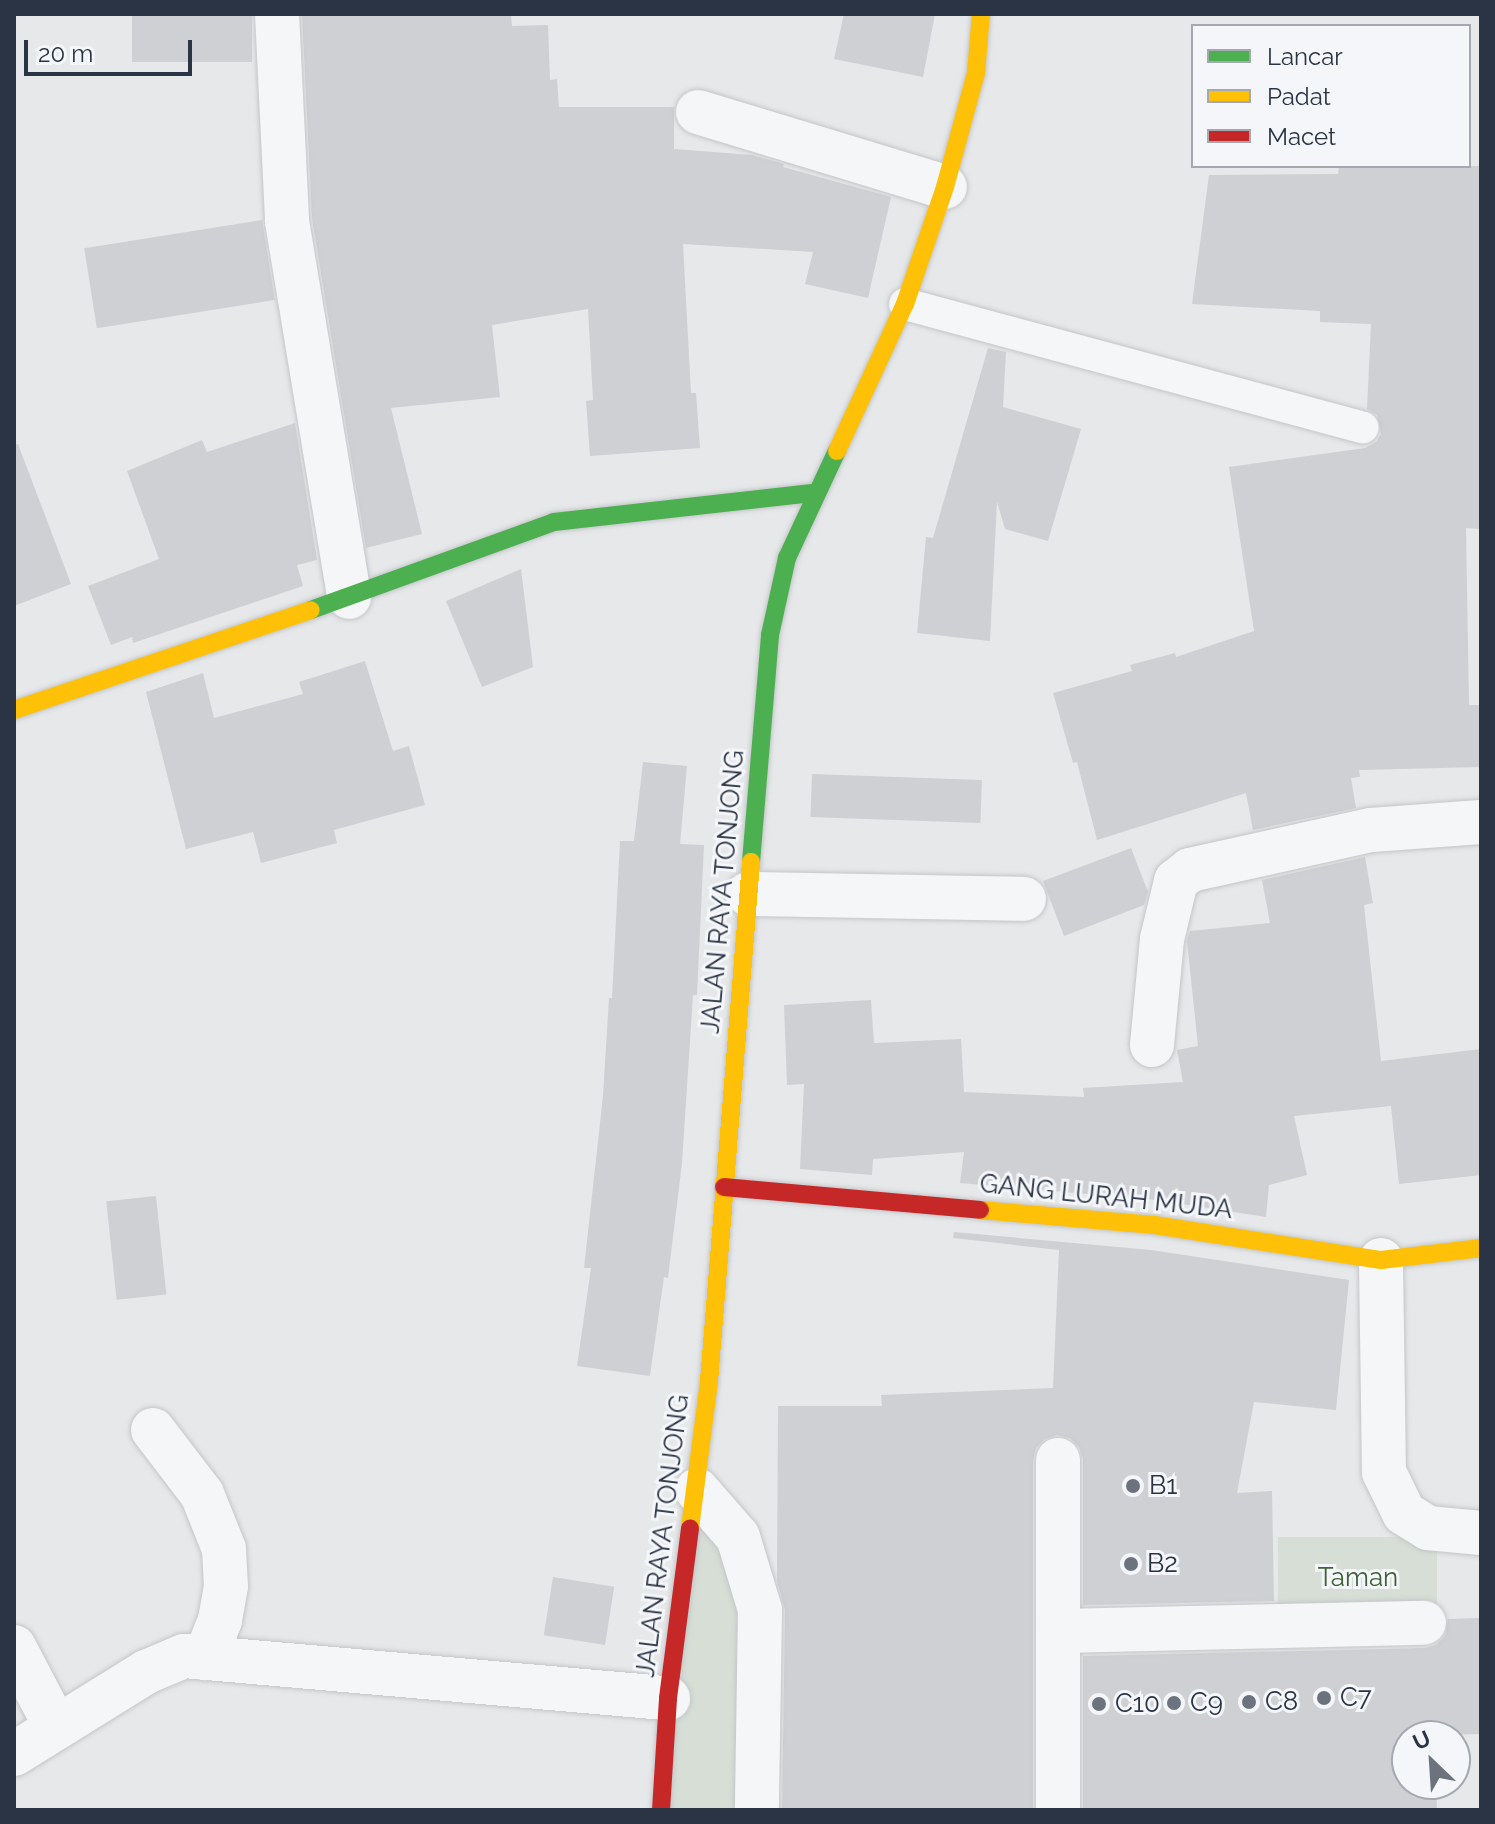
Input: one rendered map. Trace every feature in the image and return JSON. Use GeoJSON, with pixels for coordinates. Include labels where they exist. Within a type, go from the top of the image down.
{"type":"FeatureCollection","features":[{"type":"Feature","properties":{"kind":"main road","name":"JALAN RAYA TONJONG"},"geometry":{"type":"LineString","coordinates":[[661,1810],[668,1698],[697,1490],[770,635],[787,558],[814,493],[905,304],[945,187],[976,73],[981,14]]}},
{"type":"Feature","properties":{"kind":"main road"},"geometry":{"type":"LineString","coordinates":[[14,710],[349,597],[514,534],[554,522],[814,493]]}},
{"type":"Feature","properties":{"kind":"main road","name":"GANG LURAH MUDA"},"geometry":{"type":"LineString","coordinates":[[724,1187],[1154,1225],[1381,1260],[1481,1248]]}},
{"type":"Feature","properties":{"kind":"street"},"geometry":{"type":"LineString","coordinates":[[277,14],[287,221],[349,597]]}},
{"type":"Feature","properties":{"kind":"street"},"geometry":{"type":"LineString","coordinates":[[698,112],[945,187]]}},
{"type":"Feature","properties":{"kind":"street"},"geometry":{"type":"LineString","coordinates":[[1152,1045],[1162,939],[1176,881],[1190,870],[1371,830],[1481,822]]}},
{"type":"Feature","properties":{"kind":"street"},"geometry":{"type":"LineString","coordinates":[[748,894],[1024,899]]}},
{"type":"Feature","properties":{"kind":"street"},"geometry":{"type":"LineString","coordinates":[[1381,1260],[1384,1472],[1404,1513],[1428,1528],[1481,1533]]}},
{"type":"Feature","properties":{"kind":"street"},"geometry":{"type":"LineString","coordinates":[[153,1430],[202,1494],[224,1549],[226,1586],[222,1609],[205,1658]]}},
{"type":"Feature","properties":{"kind":"street"},"geometry":{"type":"LineString","coordinates":[[1058,1460],[1058,1810]]}},
{"type":"Feature","properties":{"kind":"street"},"geometry":{"type":"LineString","coordinates":[[697,1490],[738,1537],[760,1610],[757,1810]]}},
{"type":"Feature","properties":{"kind":"street"},"geometry":{"type":"LineString","coordinates":[[1060,1631],[1424,1623]]}},
{"type":"Feature","properties":{"kind":"street"},"geometry":{"type":"LineString","coordinates":[[14,1647],[56,1727]]}},
{"type":"Feature","properties":{"kind":"street"},"geometry":{"type":"LineString","coordinates":[[14,1754],[164,1662],[184,1656],[668,1698]]}},
{"type":"Feature","properties":{"kind":"lane"},"geometry":{"type":"LineString","coordinates":[[905,304],[1363,428]]}},
{"type":"Feature","properties":{"kind":"green space"},"geometry":{"type":"Polygon","coordinates":[[[697,1490],[738,1537],[756,1810],[661,1810],[697,1490]]]}},
{"type":"Feature","properties":{"kind":"green space","name":"Taman"},"geometry":{"type":"Polygon","coordinates":[[[1278,1537],[1437,1537],[1437,1618],[1278,1618],[1278,1537]]]}},
{"type":"Feature","properties":{"kind":"building"},"geometry":{"type":"Polygon","coordinates":[[[132,14],[252,14],[252,62],[132,62],[132,14]]]}},
{"type":"Feature","properties":{"kind":"building"},"geometry":{"type":"Polygon","coordinates":[[[302,14],[511,14],[512,26],[548,25],[550,80],[557,79],[559,107],[674,107],[674,149],[752,155],[784,164],[783,167],[891,197],[868,298],[805,284],[813,252],[683,244],[691,393],[696,393],[700,448],[590,456],[586,401],[593,400],[588,309],[492,325],[500,397],[391,408],[422,534],[366,548],[312,218],[302,14]]]}},
{"type":"Feature","properties":{"kind":"building"},"geometry":{"type":"Polygon","coordinates":[[[844,14],[935,14],[923,77],[834,59],[844,14]]]}},
{"type":"Feature","properties":{"kind":"building"},"geometry":{"type":"Polygon","coordinates":[[[1481,166],[1481,529],[1466,528],[1469,705],[1481,705],[1481,767],[1359,770],[1360,777],[1351,778],[1356,808],[1253,830],[1246,793],[1097,840],[1077,762],[1073,763],[1053,693],[1132,671],[1130,665],[1175,653],[1176,657],[1254,631],[1229,467],[1365,448],[1376,442],[1381,434],[1377,415],[1367,409],[1371,324],[1320,322],[1320,311],[1192,304],[1209,175],[1338,174],[1339,168],[1481,166]]]}},
{"type":"Feature","properties":{"kind":"building"},"geometry":{"type":"Polygon","coordinates":[[[262,220],[275,300],[97,328],[84,248],[262,220]]]}},
{"type":"Feature","properties":{"kind":"building"},"geometry":{"type":"Polygon","coordinates":[[[988,348],[1006,352],[1003,407],[1081,429],[1048,541],[1005,529],[997,502],[990,641],[917,633],[926,537],[933,538],[988,348]]]}},
{"type":"Feature","properties":{"kind":"building"},"geometry":{"type":"Polygon","coordinates":[[[295,423],[317,560],[297,565],[303,586],[133,643],[132,637],[111,645],[88,586],[159,559],[127,471],[202,440],[207,452],[295,423]]]}},
{"type":"Feature","properties":{"kind":"building"},"geometry":{"type":"Polygon","coordinates":[[[18,444],[71,584],[14,606],[14,445],[18,444]]]}},
{"type":"Feature","properties":{"kind":"building"},"geometry":{"type":"Polygon","coordinates":[[[521,569],[533,667],[482,687],[446,601],[521,569]]]}},
{"type":"Feature","properties":{"kind":"building"},"geometry":{"type":"Polygon","coordinates":[[[365,661],[393,751],[409,746],[425,805],[334,830],[337,843],[261,863],[253,832],[186,849],[146,692],[203,673],[214,718],[303,694],[299,682],[365,661]]]}},
{"type":"Feature","properties":{"kind":"building"},"geometry":{"type":"Polygon","coordinates":[[[643,762],[687,766],[680,844],[704,845],[697,995],[693,995],[682,1163],[668,1278],[664,1277],[650,1376],[577,1366],[591,1268],[584,1268],[603,1096],[609,998],[612,998],[620,841],[634,841],[643,762]]]}},
{"type":"Feature","properties":{"kind":"building"},"geometry":{"type":"Polygon","coordinates":[[[812,774],[982,780],[980,823],[810,817],[812,774]]]}},
{"type":"Feature","properties":{"kind":"building"},"geometry":{"type":"Polygon","coordinates":[[[1131,848],[1148,892],[1144,905],[1064,936],[1043,881],[1131,848]]]}},
{"type":"Feature","properties":{"kind":"building"},"geometry":{"type":"Polygon","coordinates":[[[1365,857],[1373,903],[1364,905],[1381,1061],[1481,1049],[1481,1175],[1399,1184],[1391,1106],[1294,1116],[1307,1175],[1269,1185],[1266,1217],[1156,1200],[960,1183],[964,1152],[873,1159],[872,1175],[800,1169],[804,1084],[787,1085],[784,1005],[871,1000],[874,1043],[961,1039],[964,1092],[1084,1097],[1083,1088],[1183,1082],[1177,1050],[1198,1046],[1187,941],[1190,931],[1270,923],[1262,880],[1365,857]]]}},
{"type":"Feature","properties":{"kind":"building"},"geometry":{"type":"Polygon","coordinates":[[[156,1196],[166,1294],[117,1300],[106,1201],[156,1196]]]}},
{"type":"Feature","properties":{"kind":"building"},"geometry":{"type":"Polygon","coordinates":[[[954,1232],[1151,1250],[1349,1280],[1336,1410],[1254,1402],[1237,1493],[1272,1491],[1274,1601],[1083,1605],[1083,1459],[1079,1447],[1070,1438],[1057,1435],[1045,1439],[1036,1448],[1033,1460],[1033,1810],[782,1810],[785,1610],[777,1581],[778,1406],[882,1406],[881,1395],[1053,1388],[1059,1250],[953,1238],[954,1232]]]}},
{"type":"Feature","properties":{"kind":"building"},"geometry":{"type":"Polygon","coordinates":[[[553,1577],[614,1587],[605,1645],[544,1635],[553,1577]]]}},
{"type":"Feature","properties":{"kind":"building"},"geometry":{"type":"Polygon","coordinates":[[[1481,1618],[1481,1734],[1471,1734],[1471,1720],[1391,1720],[1391,1800],[1437,1800],[1437,1810],[1083,1810],[1083,1656],[1425,1648],[1436,1645],[1445,1636],[1448,1619],[1481,1618]]]}},
{"type":"Feature","properties":{"kind":"traffic: fast"},"geometry":{"type":"LineString","coordinates":[[751,862],[770,635],[787,558],[837,451]]}},
{"type":"Feature","properties":{"kind":"traffic: fast"},"geometry":{"type":"LineString","coordinates":[[311,610],[554,522],[814,493]]}},
{"type":"Feature","properties":{"kind":"traffic: slow"},"geometry":{"type":"LineString","coordinates":[[837,451],[905,304],[945,187],[976,73],[981,14]]}},
{"type":"Feature","properties":{"kind":"traffic: slow"},"geometry":{"type":"LineString","coordinates":[[14,710],[311,610]]}},
{"type":"Feature","properties":{"kind":"traffic: slow"},"geometry":{"type":"LineString","coordinates":[[690,1528],[709,1381],[751,862]]}},
{"type":"Feature","properties":{"kind":"traffic: slow"},"geometry":{"type":"LineString","coordinates":[[980,1210],[1154,1225],[1381,1260],[1481,1248]]}},
{"type":"Feature","properties":{"kind":"traffic: jam"},"geometry":{"type":"LineString","coordinates":[[724,1187],[980,1210]]}},
{"type":"Feature","properties":{"kind":"traffic: jam"},"geometry":{"type":"LineString","coordinates":[[661,1810],[668,1698],[690,1528]]}},
{"type":"Feature","properties":{"kind":"place","name":"B1"},"geometry":{"type":"Point","coordinates":[1133,1486]}},
{"type":"Feature","properties":{"kind":"place","name":"B2"},"geometry":{"type":"Point","coordinates":[1131,1564]}},
{"type":"Feature","properties":{"kind":"place","name":"C7"},"geometry":{"type":"Point","coordinates":[1324,1698]}},
{"type":"Feature","properties":{"kind":"place","name":"C8"},"geometry":{"type":"Point","coordinates":[1249,1702]}},
{"type":"Feature","properties":{"kind":"place","name":"C9"},"geometry":{"type":"Point","coordinates":[1174,1703]}},
{"type":"Feature","properties":{"kind":"place","name":"C10"},"geometry":{"type":"Point","coordinates":[1099,1704]}}]}
